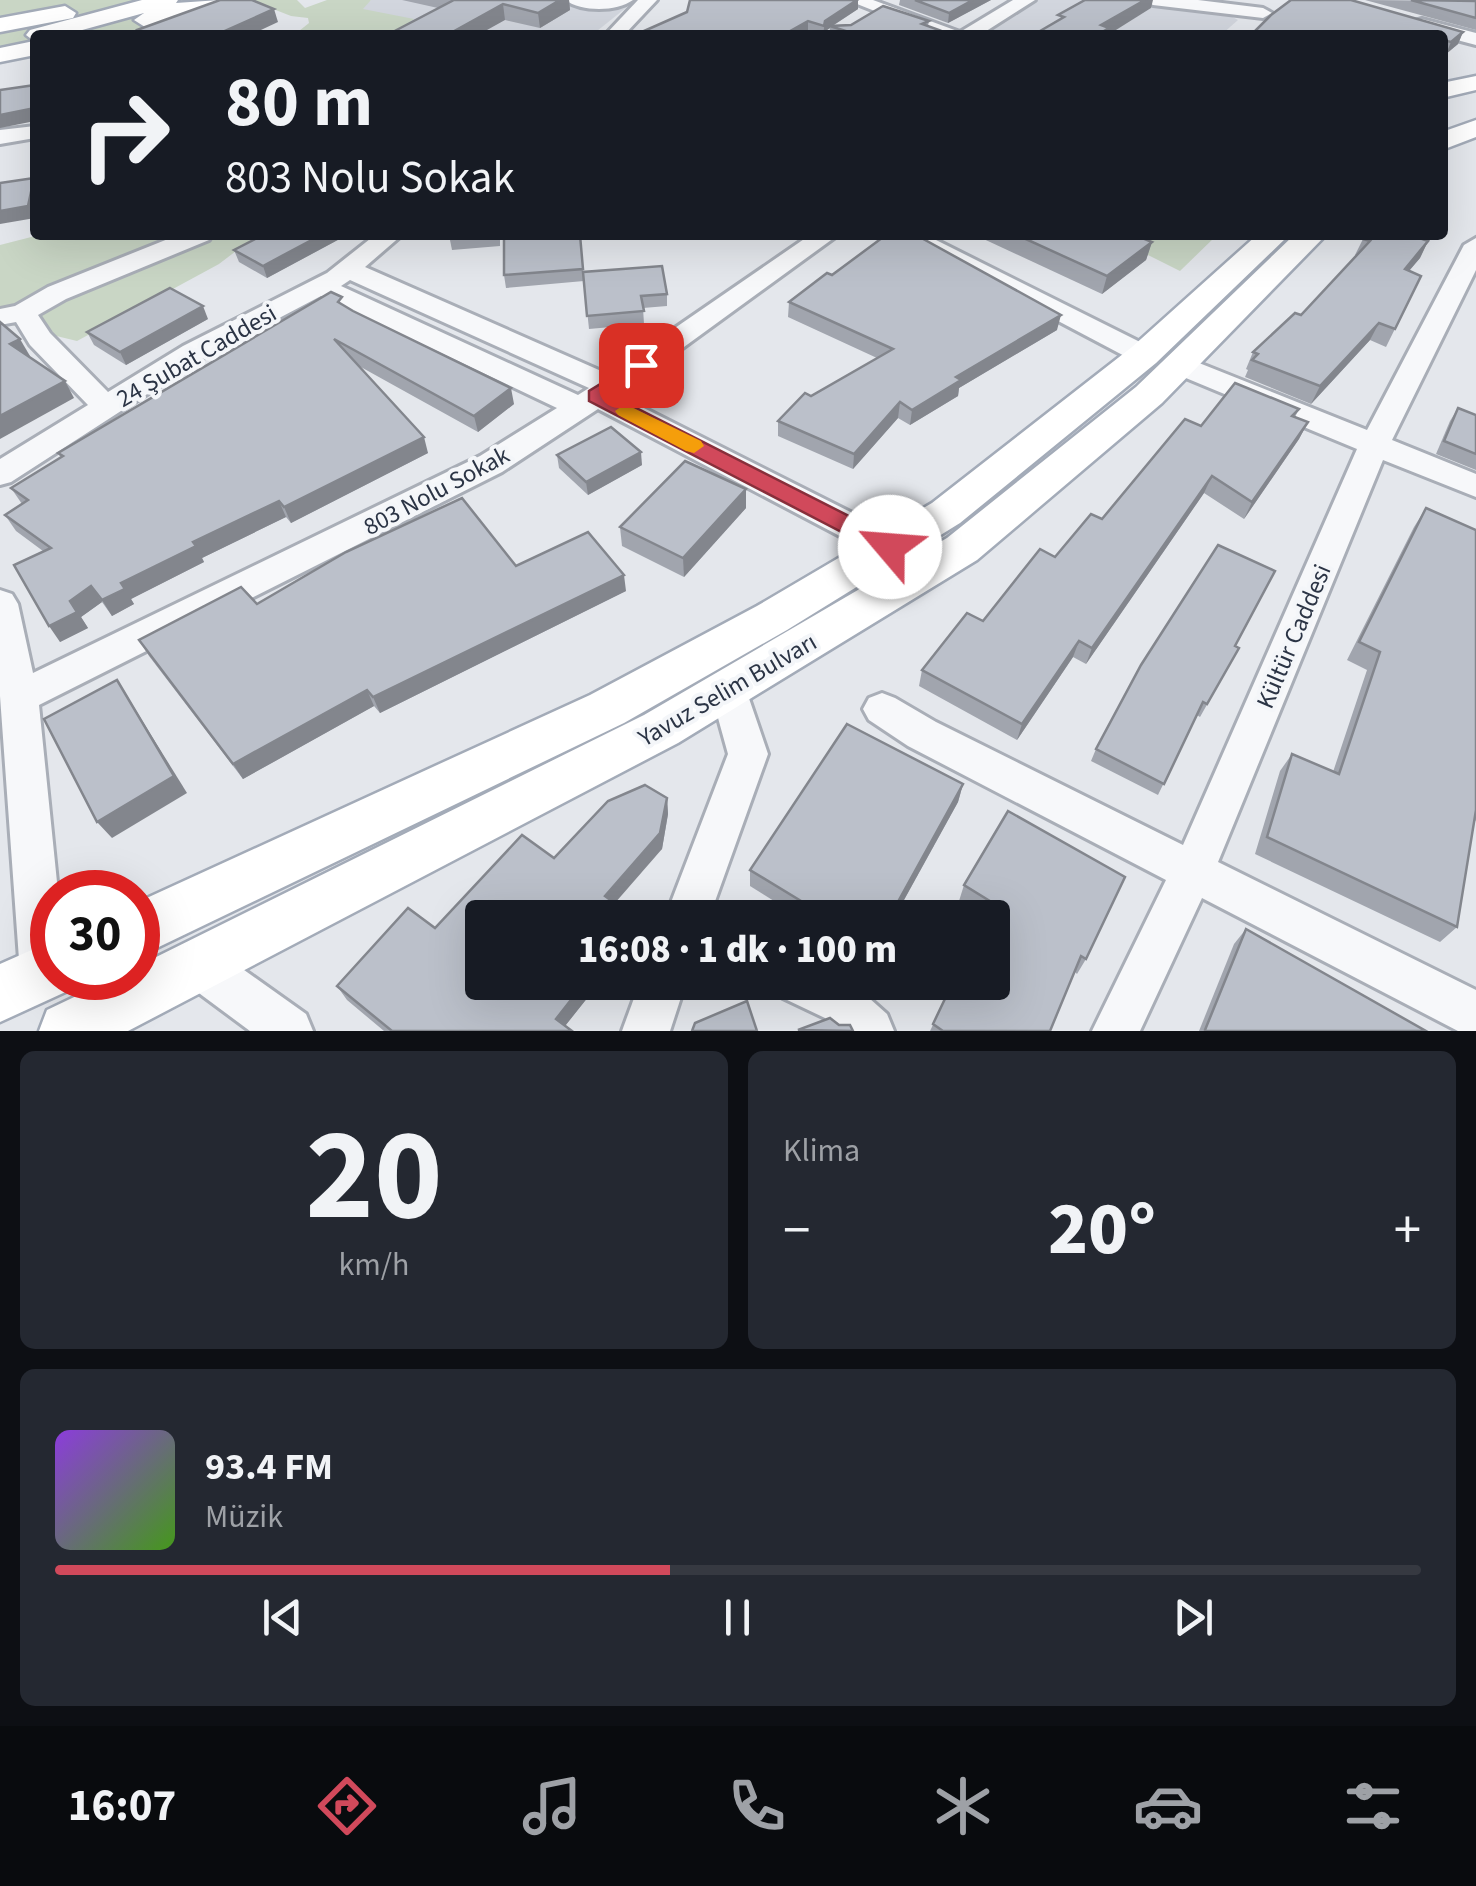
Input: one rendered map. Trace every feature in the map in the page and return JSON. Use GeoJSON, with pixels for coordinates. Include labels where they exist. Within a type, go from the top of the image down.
{"type":"FeatureCollection","features":[{"type":"Feature","properties":{"kind":"main road"},"geometry":{"type":"LineString","coordinates":[[0,12],[53,0]]}},
{"type":"Feature","properties":{"kind":"main road"},"geometry":{"type":"LineString","coordinates":[[0,25],[112,0]]}},
{"type":"Feature","properties":{"kind":"main road"},"geometry":{"type":"LineString","coordinates":[[55,30],[167,0]]}},
{"type":"Feature","properties":{"kind":"main road"},"geometry":{"type":"LineString","coordinates":[[110,30],[209,0]]}},
{"type":"Feature","properties":{"kind":"main road"},"geometry":{"type":"LineString","coordinates":[[0,43],[30,36]]}},
{"type":"Feature","properties":{"kind":"main road"},"geometry":{"type":"LineString","coordinates":[[0,55],[30,49]]}},
{"type":"Feature","properties":{"kind":"main road"},"geometry":{"type":"LineString","coordinates":[[1448,90],[1476,83]]}},
{"type":"Feature","properties":{"kind":"main road"},"geometry":{"type":"LineString","coordinates":[[1448,108],[1476,100]]}},
{"type":"Feature","properties":{"kind":"main road"},"geometry":{"type":"LineString","coordinates":[[1448,124],[1476,114]]}},
{"type":"Feature","properties":{"kind":"main road"},"geometry":{"type":"LineString","coordinates":[[1448,140],[1476,128]]}},
{"type":"Feature","properties":{"kind":"main road","name":"Yavuz Selim Bulvarı"},"geometry":{"type":"LineString","coordinates":[[68,1031],[661,730],[962,549],[1149,395],[1162,360],[1270,240]]}},
{"type":"Feature","properties":{"kind":"main road","name":"Yavuz Selim Bulvarı"},"geometry":{"type":"LineString","coordinates":[[160,920],[606,709],[890,547],[946,513],[1162,360],[1304,240]]}},
{"type":"Feature","properties":{"kind":"street"},"geometry":{"type":"LineString","coordinates":[[574,0],[595,4],[624,0]]}},
{"type":"Feature","properties":{"kind":"street"},"geometry":{"type":"LineString","coordinates":[[619,30],[648,0]]}},
{"type":"Feature","properties":{"kind":"street"},"geometry":{"type":"LineString","coordinates":[[975,30],[1026,0]]}},
{"type":"Feature","properties":{"kind":"street"},"geometry":{"type":"LineString","coordinates":[[1153,0],[1270,6]]}},
{"type":"Feature","properties":{"kind":"street"},"geometry":{"type":"LineString","coordinates":[[873,6],[938,30]]}},
{"type":"Feature","properties":{"kind":"street"},"geometry":{"type":"LineString","coordinates":[[1244,30],[1270,6]]}},
{"type":"Feature","properties":{"kind":"street"},"geometry":{"type":"LineString","coordinates":[[1403,20],[1441,30]]}},
{"type":"Feature","properties":{"kind":"street"},"geometry":{"type":"LineString","coordinates":[[1448,32],[1476,39]]}},
{"type":"Feature","properties":{"kind":"street"},"geometry":{"type":"LineString","coordinates":[[0,138],[30,133]]}},
{"type":"Feature","properties":{"kind":"street"},"geometry":{"type":"LineString","coordinates":[[106,407],[12,315],[188,240]]}},
{"type":"Feature","properties":{"kind":"street","name":"24 Şubat Caddesi"},"geometry":{"type":"LineString","coordinates":[[0,474],[193,352],[320,286],[384,240]]}},
{"type":"Feature","properties":{"kind":"street","name":"803 Nolu Sokak"},"geometry":{"type":"LineString","coordinates":[[18,698],[491,464],[596,396],[819,240]]}},
{"type":"Feature","properties":{"kind":"street"},"geometry":{"type":"LineString","coordinates":[[917,240],[1162,360],[1476,486]]}},
{"type":"Feature","properties":{"kind":"street","name":"Kültür Caddesi"},"geometry":{"type":"LineString","coordinates":[[1116,1031],[1192,874],[1374,446],[1476,244]]}},
{"type":"Feature","properties":{"kind":"street"},"geometry":{"type":"LineString","coordinates":[[347,269],[890,547]]}},
{"type":"Feature","properties":{"kind":"street"},"geometry":{"type":"LineString","coordinates":[[320,286],[596,396]]}},
{"type":"Feature","properties":{"kind":"street"},"geometry":{"type":"LineString","coordinates":[[0,604],[18,698],[30,939]]}},
{"type":"Feature","properties":{"kind":"street"},"geometry":{"type":"LineString","coordinates":[[695,900],[748,754],[729,689]]}},
{"type":"Feature","properties":{"kind":"street"},"geometry":{"type":"LineString","coordinates":[[882,709],[922,734],[1192,874],[1476,1015]]}},
{"type":"Feature","properties":{"kind":"street"},"geometry":{"type":"LineString","coordinates":[[200,966],[289,1031]]}},
{"type":"Feature","properties":{"kind":"street"},"geometry":{"type":"LineString","coordinates":[[646,1031],[657,1000]]}},
{"type":"Feature","properties":{"kind":"street"},"geometry":{"type":"LineString","coordinates":[[837,1000],[870,1031]]}},
{"type":"Feature","properties":{"kind":"shaded area"},"geometry":{"type":"Polygon","coordinates":[[[371,0],[622,0],[627,7],[598,30],[331,30],[371,0]]]}},
{"type":"Feature","properties":{"kind":"shaded area"},"geometry":{"type":"Polygon","coordinates":[[[1038,0],[1116,0],[1225,13],[1238,20],[1227,30],[987,30],[1038,0]]]}},
{"type":"Feature","properties":{"kind":"green space"},"geometry":{"type":"Polygon","coordinates":[[[0,0],[241,0],[152,30],[30,30],[30,56],[0,60],[0,0]]]}},
{"type":"Feature","properties":{"kind":"green space"},"geometry":{"type":"Polygon","coordinates":[[[250,0],[297,0],[305,8],[327,0],[371,0],[363,9],[414,19],[398,30],[300,30],[309,23],[308,18],[291,16],[250,0]]]}},
{"type":"Feature","properties":{"kind":"green space"},"geometry":{"type":"Polygon","coordinates":[[[30,237],[250,240],[219,264],[77,341],[7,324],[0,326],[0,245],[30,237]]]}},
{"type":"Feature","properties":{"kind":"green space"},"geometry":{"type":"Polygon","coordinates":[[[1118,240],[1212,240],[1180,271],[1118,240]]]}},
{"type":"Feature","properties":{"kind":"building"},"geometry":{"type":"Polygon","coordinates":[[[220,0],[252,0],[274,9],[227,30],[137,30],[220,0]]]}},
{"type":"Feature","properties":{"kind":"building"},"geometry":{"type":"Polygon","coordinates":[[[454,0],[560,0],[538,13],[503,4],[456,30],[397,30],[454,0]]]}},
{"type":"Feature","properties":{"kind":"building"},"geometry":{"type":"Polygon","coordinates":[[[690,0],[857,0],[825,21],[824,26],[808,21],[792,30],[646,30],[687,12],[690,0]]]}},
{"type":"Feature","properties":{"kind":"building"},"geometry":{"type":"Polygon","coordinates":[[[915,0],[973,0],[949,13],[915,0]]]}},
{"type":"Feature","properties":{"kind":"building"},"geometry":{"type":"Polygon","coordinates":[[[1085,0],[1145,0],[1101,25],[1109,28],[1106,30],[1042,30],[1064,17],[1058,15],[1085,0]]]}},
{"type":"Feature","properties":{"kind":"building"},"geometry":{"type":"Polygon","coordinates":[[[1291,0],[1351,0],[1463,32],[1451,42],[1448,30],[1256,30],[1291,0]]]}},
{"type":"Feature","properties":{"kind":"building"},"geometry":{"type":"Polygon","coordinates":[[[1411,0],[1476,1],[1476,18],[1411,0]]]}},
{"type":"Feature","properties":{"kind":"building"},"geometry":{"type":"Polygon","coordinates":[[[883,6],[929,21],[922,24],[939,30],[842,30],[830,26],[851,25],[883,6]]]}},
{"type":"Feature","properties":{"kind":"building"},"geometry":{"type":"Polygon","coordinates":[[[30,86],[30,109],[0,115],[0,90],[30,86]]]}},
{"type":"Feature","properties":{"kind":"building"},"geometry":{"type":"Polygon","coordinates":[[[30,179],[28,206],[0,211],[0,183],[30,179]]]}},
{"type":"Feature","properties":{"kind":"building"},"geometry":{"type":"Polygon","coordinates":[[[253,240],[312,240],[263,266],[234,250],[253,240]]]}},
{"type":"Feature","properties":{"kind":"building"},"geometry":{"type":"Polygon","coordinates":[[[504,240],[580,240],[583,269],[504,275],[504,240]]]}},
{"type":"Feature","properties":{"kind":"building"},"geometry":{"type":"Polygon","coordinates":[[[879,240],[925,240],[1061,315],[956,377],[961,380],[912,410],[900,402],[854,454],[778,421],[805,393],[811,396],[893,349],[789,302],[827,273],[832,275],[879,240]]]}},
{"type":"Feature","properties":{"kind":"building"},"geometry":{"type":"Polygon","coordinates":[[[1028,240],[1152,242],[1107,276],[1028,240]]]}},
{"type":"Feature","properties":{"kind":"building"},"geometry":{"type":"Polygon","coordinates":[[[1366,240],[1428,241],[1405,269],[1421,276],[1395,329],[1379,323],[1320,386],[1252,360],[1258,354],[1253,352],[1295,313],[1301,315],[1370,241],[1366,240]]]}},
{"type":"Feature","properties":{"kind":"building"},"geometry":{"type":"Polygon","coordinates":[[[662,266],[667,294],[641,296],[644,311],[587,316],[583,272],[662,266]]]}},
{"type":"Feature","properties":{"kind":"building"},"geometry":{"type":"Polygon","coordinates":[[[170,288],[203,306],[120,352],[87,332],[170,288]]]}},
{"type":"Feature","properties":{"kind":"building"},"geometry":{"type":"Polygon","coordinates":[[[331,292],[342,297],[338,302],[353,311],[511,388],[474,416],[334,339],[424,437],[284,507],[279,501],[193,542],[196,546],[121,583],[125,589],[102,600],[91,586],[70,601],[77,612],[49,626],[14,565],[51,548],[5,515],[28,500],[11,488],[63,456],[58,453],[331,292]]]}},
{"type":"Feature","properties":{"kind":"building"},"geometry":{"type":"Polygon","coordinates":[[[0,322],[20,339],[10,344],[65,381],[0,416],[0,322]]]}},
{"type":"Feature","properties":{"kind":"building"},"geometry":{"type":"Polygon","coordinates":[[[1235,383],[1299,409],[1292,416],[1308,422],[1252,502],[1212,476],[1092,648],[1079,641],[1022,724],[922,670],[967,613],[983,621],[1040,549],[1055,557],[1091,514],[1102,519],[1185,419],[1201,426],[1235,383]]]}},
{"type":"Feature","properties":{"kind":"building"},"geometry":{"type":"Polygon","coordinates":[[[1458,408],[1476,415],[1476,454],[1444,441],[1458,408]]]}},
{"type":"Feature","properties":{"kind":"building"},"geometry":{"type":"Polygon","coordinates":[[[611,427],[641,452],[586,482],[557,455],[611,427]]]}},
{"type":"Feature","properties":{"kind":"building"},"geometry":{"type":"Polygon","coordinates":[[[685,461],[746,489],[683,558],[620,527],[685,461]]]}},
{"type":"Feature","properties":{"kind":"building"},"geometry":{"type":"Polygon","coordinates":[[[462,498],[516,566],[588,532],[624,575],[373,697],[367,690],[233,764],[139,640],[241,587],[257,604],[346,552],[462,498]]]}},
{"type":"Feature","properties":{"kind":"building"},"geometry":{"type":"Polygon","coordinates":[[[1426,508],[1476,530],[1476,810],[1457,927],[1267,837],[1292,754],[1339,774],[1380,652],[1359,642],[1426,508]]]}},
{"type":"Feature","properties":{"kind":"building"},"geometry":{"type":"Polygon","coordinates":[[[1218,545],[1275,571],[1235,646],[1239,648],[1207,704],[1203,702],[1164,784],[1096,749],[1141,665],[1218,545]]]}},
{"type":"Feature","properties":{"kind":"building"},"geometry":{"type":"Polygon","coordinates":[[[117,680],[174,776],[97,822],[44,719],[117,680]]]}},
{"type":"Feature","properties":{"kind":"building"},"geometry":{"type":"Polygon","coordinates":[[[847,724],[963,784],[899,900],[799,900],[750,870],[847,724]]]}},
{"type":"Feature","properties":{"kind":"building"},"geometry":{"type":"Polygon","coordinates":[[[645,785],[667,798],[660,833],[605,896],[610,900],[465,900],[465,1000],[571,1000],[556,1019],[572,1031],[392,1031],[337,986],[408,908],[435,928],[522,835],[554,858],[608,801],[645,785]]]}},
{"type":"Feature","properties":{"kind":"building"},"geometry":{"type":"Polygon","coordinates":[[[1008,811],[1125,877],[1086,959],[1081,956],[1050,1031],[943,1031],[933,1024],[944,1000],[1010,1000],[1010,900],[988,900],[964,885],[1008,811]]]}},
{"type":"Feature","properties":{"kind":"building"},"geometry":{"type":"Polygon","coordinates":[[[1246,929],[1426,1031],[1206,1031],[1246,929]]]}},
{"type":"Feature","properties":{"kind":"building"},"geometry":{"type":"Polygon","coordinates":[[[747,1001],[757,1031],[692,1031],[695,1023],[747,1001]]]}},
{"type":"Feature","properties":{"kind":"building"},"geometry":{"type":"Polygon","coordinates":[[[830,1018],[839,1025],[850,1025],[853,1031],[798,1030],[830,1018]]]}},
{"type":"Feature","properties":{"kind":"slow traffic"},"geometry":{"type":"LineString","coordinates":[[625,411],[694,446]]}},
{"type":"Feature","properties":{"kind":"route"},"geometry":{"type":"LineString","coordinates":[[641,365],[596,396],[890,547]]}}]}
